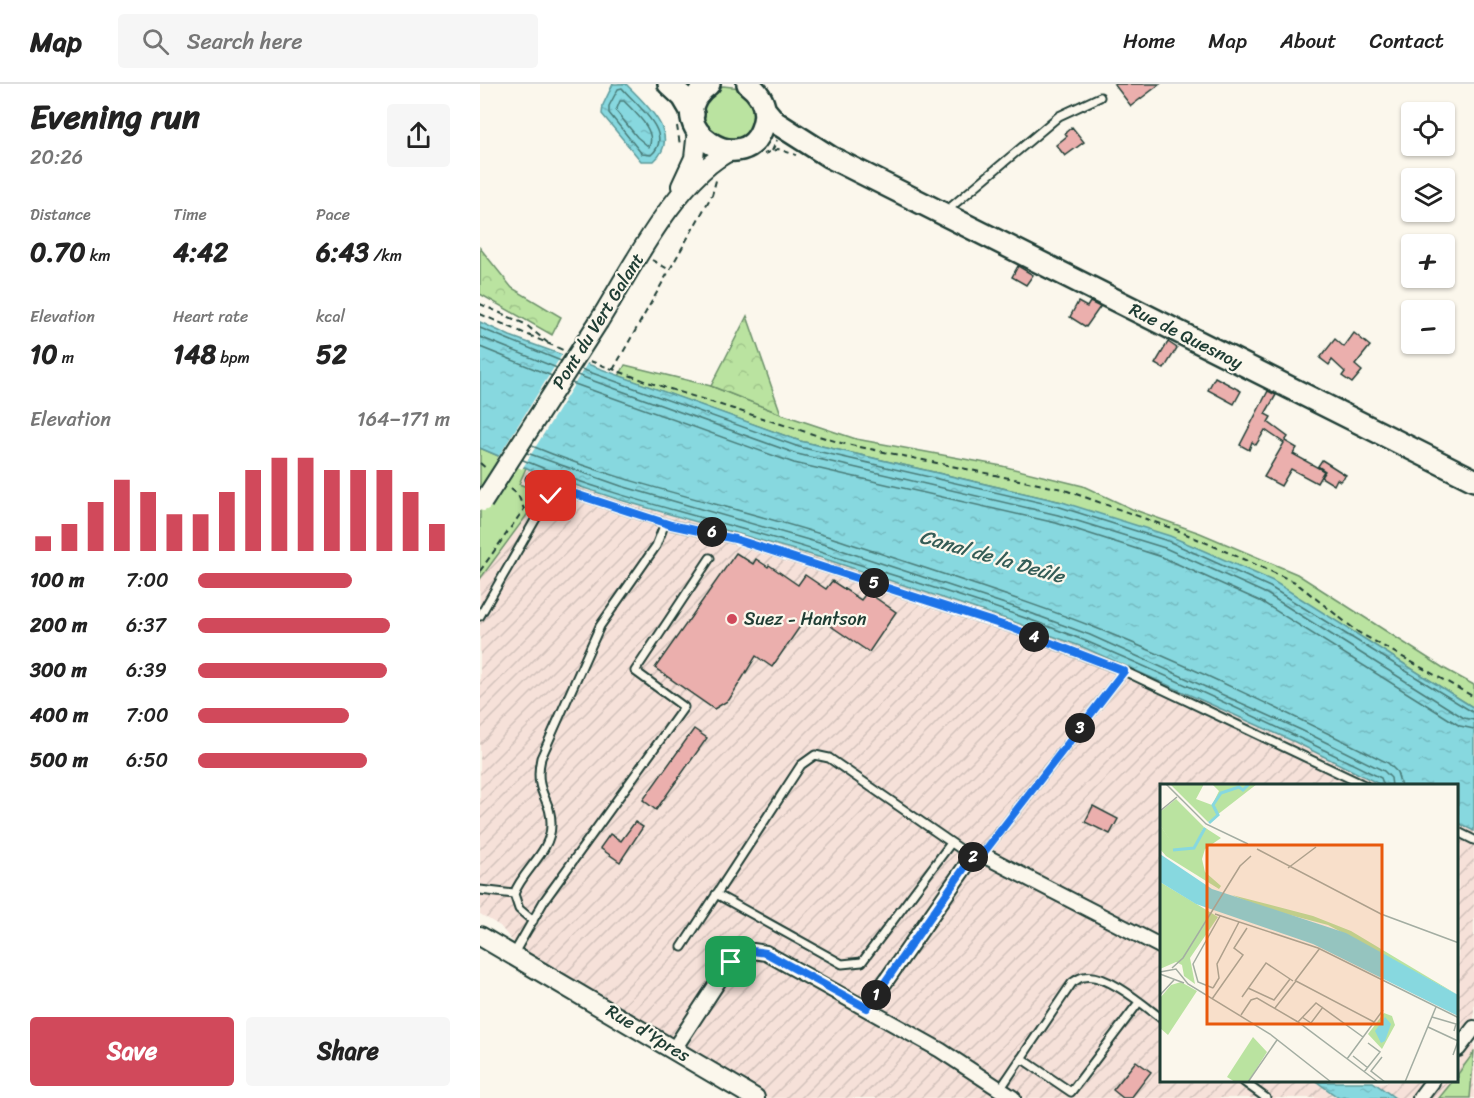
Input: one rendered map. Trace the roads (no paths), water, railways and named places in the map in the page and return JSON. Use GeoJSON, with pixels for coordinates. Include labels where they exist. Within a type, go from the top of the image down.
{"type":"FeatureCollection","features":[{"type":"Feature","properties":{"kind":"main road"},"geometry":{"type":"LineString","coordinates":[[669,84],[683,97],[695,122],[714,147],[742,147],[776,142],[830,157]]}},
{"type":"Feature","properties":{"kind":"main road"},"geometry":{"type":"LineString","coordinates":[[671,206],[694,158],[697,97],[709,84]]}},
{"type":"Feature","properties":{"kind":"main road"},"geometry":{"type":"LineString","coordinates":[[748,84],[760,96],[765,110],[775,122],[830,157]]}},
{"type":"Feature","properties":{"kind":"main road"},"geometry":{"type":"LineString","coordinates":[[742,147],[762,129],[765,110]]}},
{"type":"Feature","properties":{"kind":"main road","name":"Pont du Vert Galant"},"geometry":{"type":"LineString","coordinates":[[482,505],[671,206],[707,165],[742,147]]}},
{"type":"Feature","properties":{"kind":"main road","name":"Rue de Quesnoy"},"geometry":{"type":"LineString","coordinates":[[830,157],[1474,480]]}},
{"type":"Feature","properties":{"kind":"main road","name":"Rue d'Ypres"},"geometry":{"type":"LineString","coordinates":[[480,936],[755,1098]]}},
{"type":"Feature","properties":{"kind":"main road","name":"Rue d'Ypres"},"geometry":{"type":"LineString","coordinates":[[540,971],[594,1013],[711,1083],[743,1098]]}},
{"type":"Feature","properties":{"kind":"street"},"geometry":{"type":"LineString","coordinates":[[867,1008],[976,856],[1160,946]]}},
{"type":"Feature","properties":{"kind":"street"},"geometry":{"type":"LineString","coordinates":[[674,1049],[731,962],[753,951],[766,953],[867,1008],[1013,1098]]}},
{"type":"Feature","properties":{"kind":"street"},"geometry":{"type":"LineString","coordinates":[[1459,1048],[1474,1028]]}},
{"type":"Feature","properties":{"kind":"street"},"geometry":{"type":"LineString","coordinates":[[1420,1098],[1427,1083]]}},
{"type":"Feature","properties":{"kind":"lane"},"geometry":{"type":"LineString","coordinates":[[943,214],[1059,116],[1100,97]]}},
{"type":"Feature","properties":{"kind":"lane"},"geometry":{"type":"LineString","coordinates":[[530,479],[666,523],[735,539],[971,615],[1124,671],[1362,784]]}},
{"type":"Feature","properties":{"kind":"lane"},"geometry":{"type":"LineString","coordinates":[[480,616],[542,508],[557,488]]}},
{"type":"Feature","properties":{"kind":"lane"},"geometry":{"type":"LineString","coordinates":[[514,894],[550,836],[552,824],[537,775],[541,758],[600,626],[656,546],[666,523]]}},
{"type":"Feature","properties":{"kind":"lane"},"geometry":{"type":"LineString","coordinates":[[513,955],[544,901],[684,707],[635,670],[710,558]]}},
{"type":"Feature","properties":{"kind":"lane"},"geometry":{"type":"LineString","coordinates":[[682,947],[801,765],[815,755],[829,758],[951,843],[976,856],[1124,671]]}},
{"type":"Feature","properties":{"kind":"lane"},"geometry":{"type":"LineString","coordinates":[[1459,832],[1474,840]]}},
{"type":"Feature","properties":{"kind":"lane"},"geometry":{"type":"LineString","coordinates":[[716,894],[843,964],[862,962],[951,843]]}},
{"type":"Feature","properties":{"kind":"lane"},"geometry":{"type":"LineString","coordinates":[[480,890],[514,894]]}},
{"type":"Feature","properties":{"kind":"lane"},"geometry":{"type":"LineString","coordinates":[[514,894],[519,909],[533,921]]}},
{"type":"Feature","properties":{"kind":"lane"},"geometry":{"type":"LineString","coordinates":[[1001,1089],[1072,983],[1085,976],[1098,978],[1139,1002],[1160,1018]]}},
{"type":"Feature","properties":{"kind":"lane"},"geometry":{"type":"LineString","coordinates":[[1022,1058],[1071,1092],[1139,1002]]}},
{"type":"Feature","properties":{"kind":"lane"},"geometry":{"type":"LineString","coordinates":[[1245,1083],[1266,1098]]}},
{"type":"Feature","properties":{"kind":"water"},"geometry":{"type":"Polygon","coordinates":[[[613,84],[626,84],[658,120],[665,141],[662,151],[654,161],[641,161],[602,114],[603,105],[613,84]]]}},
{"type":"Feature","properties":{"kind":"water","name":"Canal de la Deûle"},"geometry":{"type":"Polygon","coordinates":[[[480,322],[510,336],[800,441],[1062,502],[1170,536],[1273,581],[1474,708],[1474,831],[1459,824],[1459,784],[1379,784],[1295,742],[1085,648],[1009,620],[822,558],[617,499],[536,472],[480,448],[480,322]]]}},
{"type":"Feature","properties":{"kind":"water"},"geometry":{"type":"Polygon","coordinates":[[[1318,1083],[1374,1083],[1395,1098],[1339,1098],[1318,1083]]]}},
{"type":"Feature","properties":{"kind":"place","name":"Suez - Hantson"},"geometry":{"type":"Point","coordinates":[732,619]}}]}
